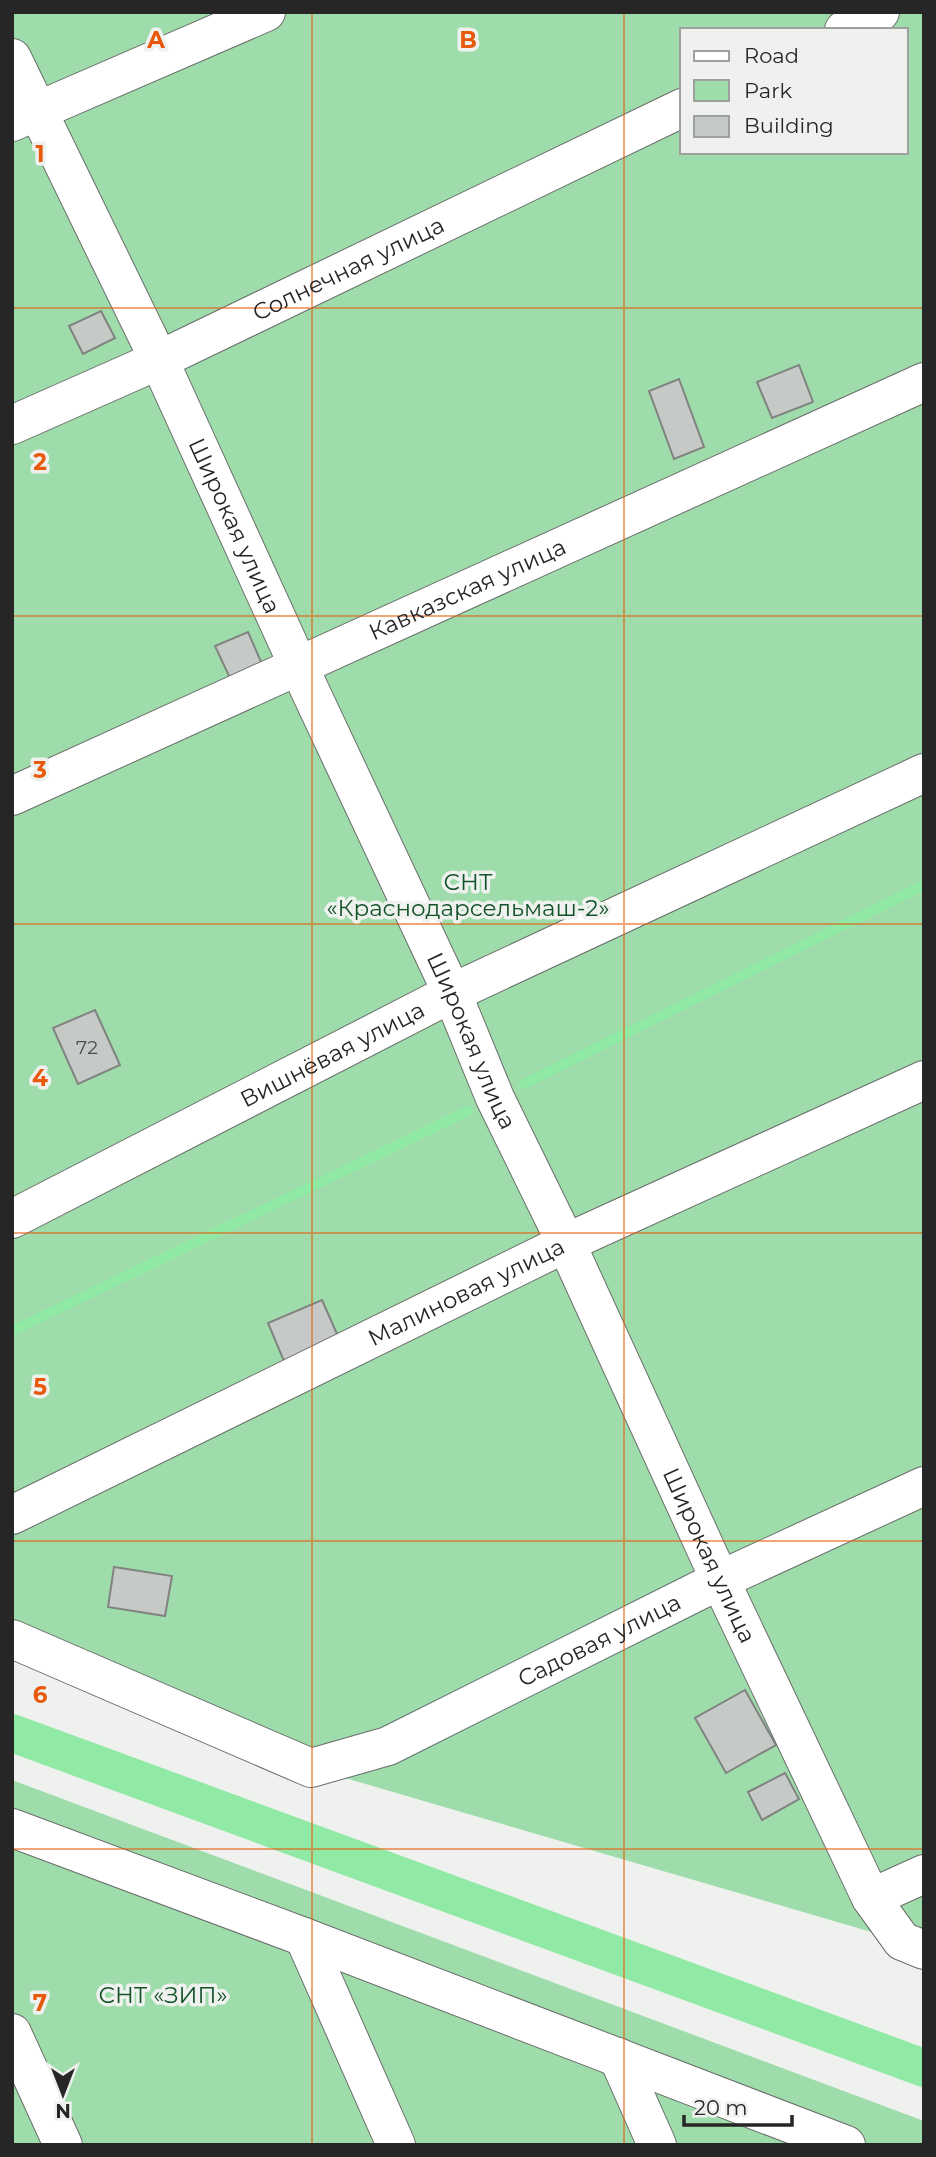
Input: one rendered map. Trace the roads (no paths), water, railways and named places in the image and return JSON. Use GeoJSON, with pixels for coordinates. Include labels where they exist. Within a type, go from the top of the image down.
{"type":"FeatureCollection","features":[{"type":"Feature","properties":{"kind":"street"},"geometry":{"type":"LineString","coordinates":[[25,117],[266,12]]}},
{"type":"Feature","properties":{"kind":"street"},"geometry":{"type":"LineString","coordinates":[[848,28],[880,12]]}},
{"type":"Feature","properties":{"kind":"street","name":"Широкая улица"},"geometry":{"type":"LineString","coordinates":[[12,58],[25,117],[159,360],[452,993],[495,1098],[566,1243],[720,1580],[871,1898],[913,1946]]}},
{"type":"Feature","properties":{"kind":"street","name":"Солнечная улица"},"geometry":{"type":"LineString","coordinates":[[12,425],[159,360],[680,109]]}},
{"type":"Feature","properties":{"kind":"street","name":"Кавказская улица"},"geometry":{"type":"LineString","coordinates":[[12,796],[924,382]]}},
{"type":"Feature","properties":{"kind":"street","name":"Вишнёвая улица"},"geometry":{"type":"LineString","coordinates":[[12,1219],[452,993],[924,773]]}},
{"type":"Feature","properties":{"kind":"street","name":"Малиновая улица"},"geometry":{"type":"LineString","coordinates":[[12,1515],[566,1243],[924,1080]]}},
{"type":"Feature","properties":{"kind":"street","name":"Садовая улица"},"geometry":{"type":"LineString","coordinates":[[12,1639],[310,1768],[388,1746],[720,1580],[924,1486]]}},
{"type":"Feature","properties":{"kind":"street"},"geometry":{"type":"LineString","coordinates":[[12,1828],[846,2145]]}},
{"type":"Feature","properties":{"kind":"street"},"geometry":{"type":"LineString","coordinates":[[871,1898],[924,1874]]}},
{"type":"Feature","properties":{"kind":"street"},"geometry":{"type":"LineString","coordinates":[[304,1937],[396,2145]]}},
{"type":"Feature","properties":{"kind":"street"},"geometry":{"type":"LineString","coordinates":[[12,2033],[63,2145]]}},
{"type":"Feature","properties":{"kind":"street"},"geometry":{"type":"LineString","coordinates":[[618,2057],[657,2145]]}},
{"type":"Feature","properties":{"kind":"waterway"},"geometry":{"type":"LineString","coordinates":[[524,1084],[924,885]]}},
{"type":"Feature","properties":{"kind":"waterway"},"geometry":{"type":"LineString","coordinates":[[12,1331],[468,1111]]}},
{"type":"Feature","properties":{"kind":"waterway"},"geometry":{"type":"LineString","coordinates":[[12,1733],[924,2068]]}},
{"type":"Feature","properties":{"kind":"park label","name":"СНТ «Краснодарсельмаш-2»"},"geometry":{"type":"Point","coordinates":[468,895]}},
{"type":"Feature","properties":{"kind":"park label","name":"СНТ «ЗИП»"},"geometry":{"type":"Point","coordinates":[163,1995]}}]}
